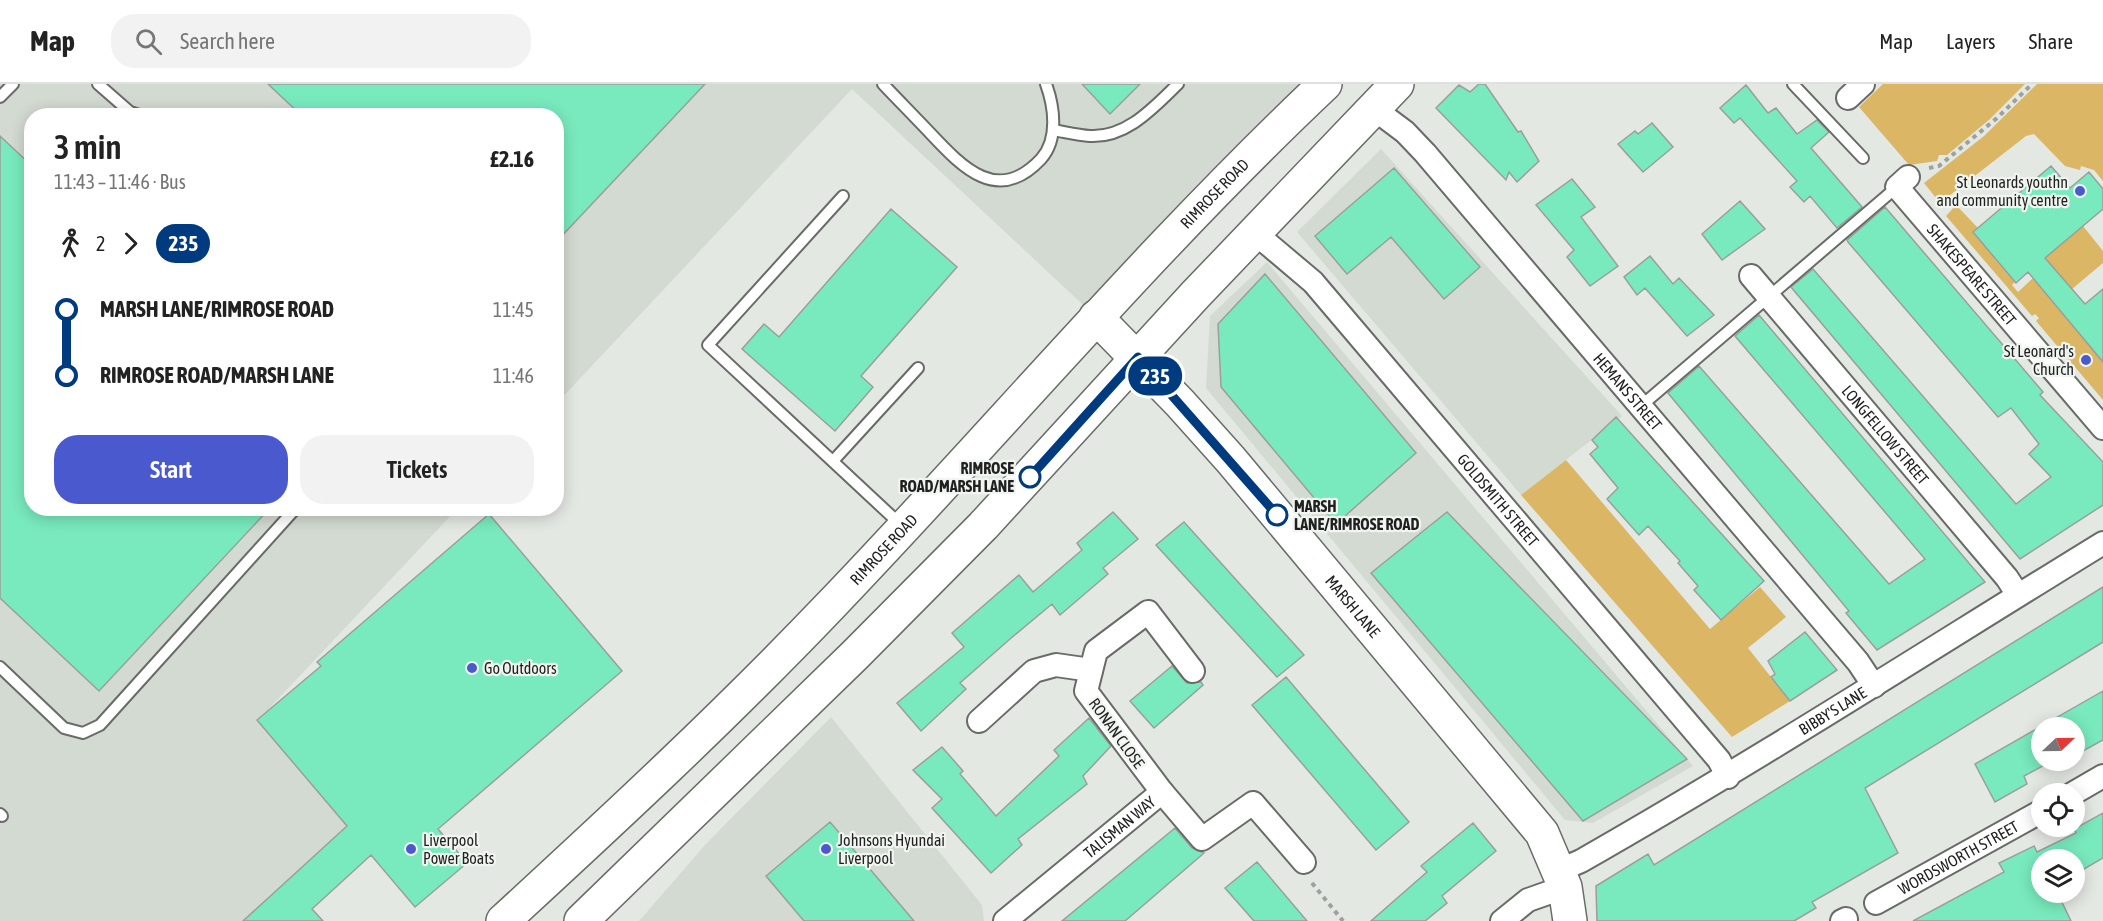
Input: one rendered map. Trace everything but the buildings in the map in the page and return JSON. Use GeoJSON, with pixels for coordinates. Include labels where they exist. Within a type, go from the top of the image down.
{"type":"FeatureCollection","features":[{"type":"Feature","properties":{"kind":"main road","name":"RIMROSE ROAD"},"geometry":{"type":"LineString","coordinates":[[503,921],[688,750],[778,661],[1096,317],[1249,156],[1325,84]]}},
{"type":"Feature","properties":{"kind":"main road"},"geometry":{"type":"LineString","coordinates":[[580,921],[894,616],[1046,460],[1138,357],[1397,84]]}},
{"type":"Feature","properties":{"kind":"main road","name":"MARSH LANE"},"geometry":{"type":"LineString","coordinates":[[1096,317],[1138,357],[1231,460],[1542,833],[1561,879],[1570,921]]}},
{"type":"Feature","properties":{"kind":"street","name":"HEMANS STREET"},"geometry":{"type":"LineString","coordinates":[[1373,108],[1398,126],[1425,153],[1858,662],[1874,686]]}},
{"type":"Feature","properties":{"kind":"street","name":"SHAKESPEARE STREET"},"geometry":{"type":"LineString","coordinates":[[1909,178],[2103,428]]}},
{"type":"Feature","properties":{"kind":"street","name":"GOLDSMITH STREET"},"geometry":{"type":"LineString","coordinates":[[1255,233],[1313,282],[1703,742],[1728,777]]}},
{"type":"Feature","properties":{"kind":"street","name":"LONGFELLOW STREET"},"geometry":{"type":"LineString","coordinates":[[1750,276],[2007,578],[2018,595]]}},
{"type":"Feature","properties":{"kind":"street","name":"BIBBY'S LANE"},"geometry":{"type":"LineString","coordinates":[[1502,921],[1528,900],[1561,879],[1581,861],[1728,777],[2103,543]]}},
{"type":"Feature","properties":{"kind":"street","name":"RONAN CLOSE"},"geometry":{"type":"LineString","coordinates":[[1161,792],[1086,691],[1091,669],[1096,651],[1148,612],[1193,671]]}},
{"type":"Feature","properties":{"kind":"street"},"geometry":{"type":"LineString","coordinates":[[979,721],[1034,671],[1056,665],[1091,669]]}},
{"type":"Feature","properties":{"kind":"street"},"geometry":{"type":"LineString","coordinates":[[2085,786],[2103,776]]}},
{"type":"Feature","properties":{"kind":"street","name":"TALISMAN WAY"},"geometry":{"type":"LineString","coordinates":[[1005,921],[1161,792],[1202,839],[1252,803],[1304,862]]}},
{"type":"Feature","properties":{"kind":"street","name":"WORDSWORTH STREET"},"geometry":{"type":"LineString","coordinates":[[1876,903],[2031,817]]}},
{"type":"Feature","properties":{"kind":"lane"},"geometry":{"type":"LineString","coordinates":[[0,98],[13,84]]}},
{"type":"Feature","properties":{"kind":"lane"},"geometry":{"type":"LineString","coordinates":[[98,84],[125,108]]}},
{"type":"Feature","properties":{"kind":"lane"},"geometry":{"type":"LineString","coordinates":[[883,84],[959,164],[977,177],[996,181],[1021,176],[1043,157],[1053,130],[1053,104],[1046,84]]}},
{"type":"Feature","properties":{"kind":"lane"},"geometry":{"type":"LineString","coordinates":[[1053,130],[1092,136],[1120,130],[1146,115],[1178,84]]}},
{"type":"Feature","properties":{"kind":"lane"},"geometry":{"type":"LineString","coordinates":[[1793,84],[1863,158]]}},
{"type":"Feature","properties":{"kind":"lane"},"geometry":{"type":"LineString","coordinates":[[1641,406],[1767,296],[1909,178]]}},
{"type":"Feature","properties":{"kind":"lane"},"geometry":{"type":"LineString","coordinates":[[843,196],[708,345],[904,527]]}},
{"type":"Feature","properties":{"kind":"lane"},"geometry":{"type":"LineString","coordinates":[[833,461],[918,368]]}},
{"type":"Feature","properties":{"kind":"lane"},"geometry":{"type":"LineString","coordinates":[[0,667],[64,728],[83,733],[100,725],[289,516]]}},
{"type":"Feature","properties":{"kind":"path"},"geometry":{"type":"LineString","coordinates":[[1909,178],[1939,166],[1997,118],[2031,84]]}},
{"type":"Feature","properties":{"kind":"path"},"geometry":{"type":"LineString","coordinates":[[1304,862],[1313,887],[1343,921]]}},
{"type":"Feature","properties":{"kind":"shaded area"},"geometry":{"type":"Polygon","coordinates":[[[0,84],[1325,84],[1096,317],[852,89],[564,396],[564,108],[24,108],[24,516],[450,516],[263,715],[354,835],[259,921],[0,921],[0,84]]]}},
{"type":"Feature","properties":{"kind":"shaded area"},"geometry":{"type":"Polygon","coordinates":[[[1883,84],[2025,84],[1990,119],[1947,155],[1939,155],[1937,161],[1909,165],[1859,107],[1883,84]]]}},
{"type":"Feature","properties":{"kind":"shaded area"},"geometry":{"type":"Polygon","coordinates":[[[2037,84],[2103,84],[2103,181],[2094,170],[2081,166],[2080,170],[2065,166],[2034,134],[2026,136],[1940,203],[1924,183],[1984,136],[2037,84]]]}},
{"type":"Feature","properties":{"kind":"shaded area"},"geometry":{"type":"Polygon","coordinates":[[[1381,149],[1622,416],[1521,495],[1297,232],[1381,149]]]}},
{"type":"Feature","properties":{"kind":"shaded area"},"geometry":{"type":"Polygon","coordinates":[[[1956,205],[1978,228],[1973,232],[2015,282],[2012,285],[2018,292],[2033,278],[2103,362],[2103,400],[2036,321],[2039,318],[2035,314],[2032,316],[1946,216],[1956,205]]]}},
{"type":"Feature","properties":{"kind":"shaded area"},"geometry":{"type":"Polygon","coordinates":[[[2083,226],[2103,251],[2103,263],[2072,289],[2063,279],[2034,267],[2083,226]]]}},
{"type":"Feature","properties":{"kind":"shaded area"},"geometry":{"type":"Polygon","coordinates":[[[1267,262],[1693,766],[1593,823],[1565,820],[1206,388],[1210,316],[1267,262]]]}},
{"type":"Feature","properties":{"kind":"shaded area"},"geometry":{"type":"Polygon","coordinates":[[[1566,460],[1710,629],[1760,587],[1786,617],[1748,648],[1790,701],[1732,737],[1521,495],[1566,460]]]}},
{"type":"Feature","properties":{"kind":"shaded area"},"geometry":{"type":"Polygon","coordinates":[[[831,717],[982,905],[984,921],[639,921],[705,845],[831,717]]]}},
{"type":"Feature","properties":{"kind":"bus line","name":"235"},"geometry":{"type":"LineString","coordinates":[[1030,477],[1138,357],[1277,515]]}},
{"type":"Feature","properties":{"kind":"place","name":"St Leonards youthn and community centre"},"geometry":{"type":"Point","coordinates":[2080,191]}},
{"type":"Feature","properties":{"kind":"place","name":"St Leonard's Church"},"geometry":{"type":"Point","coordinates":[2086,360]}},
{"type":"Feature","properties":{"kind":"place","name":"RIMROSE ROAD/MARSH LANE"},"geometry":{"type":"Point","coordinates":[1030,477]}},
{"type":"Feature","properties":{"kind":"place","name":"MARSH LANE/RIMROSE ROAD"},"geometry":{"type":"Point","coordinates":[1277,515]}},
{"type":"Feature","properties":{"kind":"place","name":"Go Outdoors"},"geometry":{"type":"Point","coordinates":[472,668]}},
{"type":"Feature","properties":{"kind":"place","name":"Liverpool Power Boats"},"geometry":{"type":"Point","coordinates":[411,849]}},
{"type":"Feature","properties":{"kind":"place","name":"Johnsons Hyundai Liverpool"},"geometry":{"type":"Point","coordinates":[826,849]}}]}
